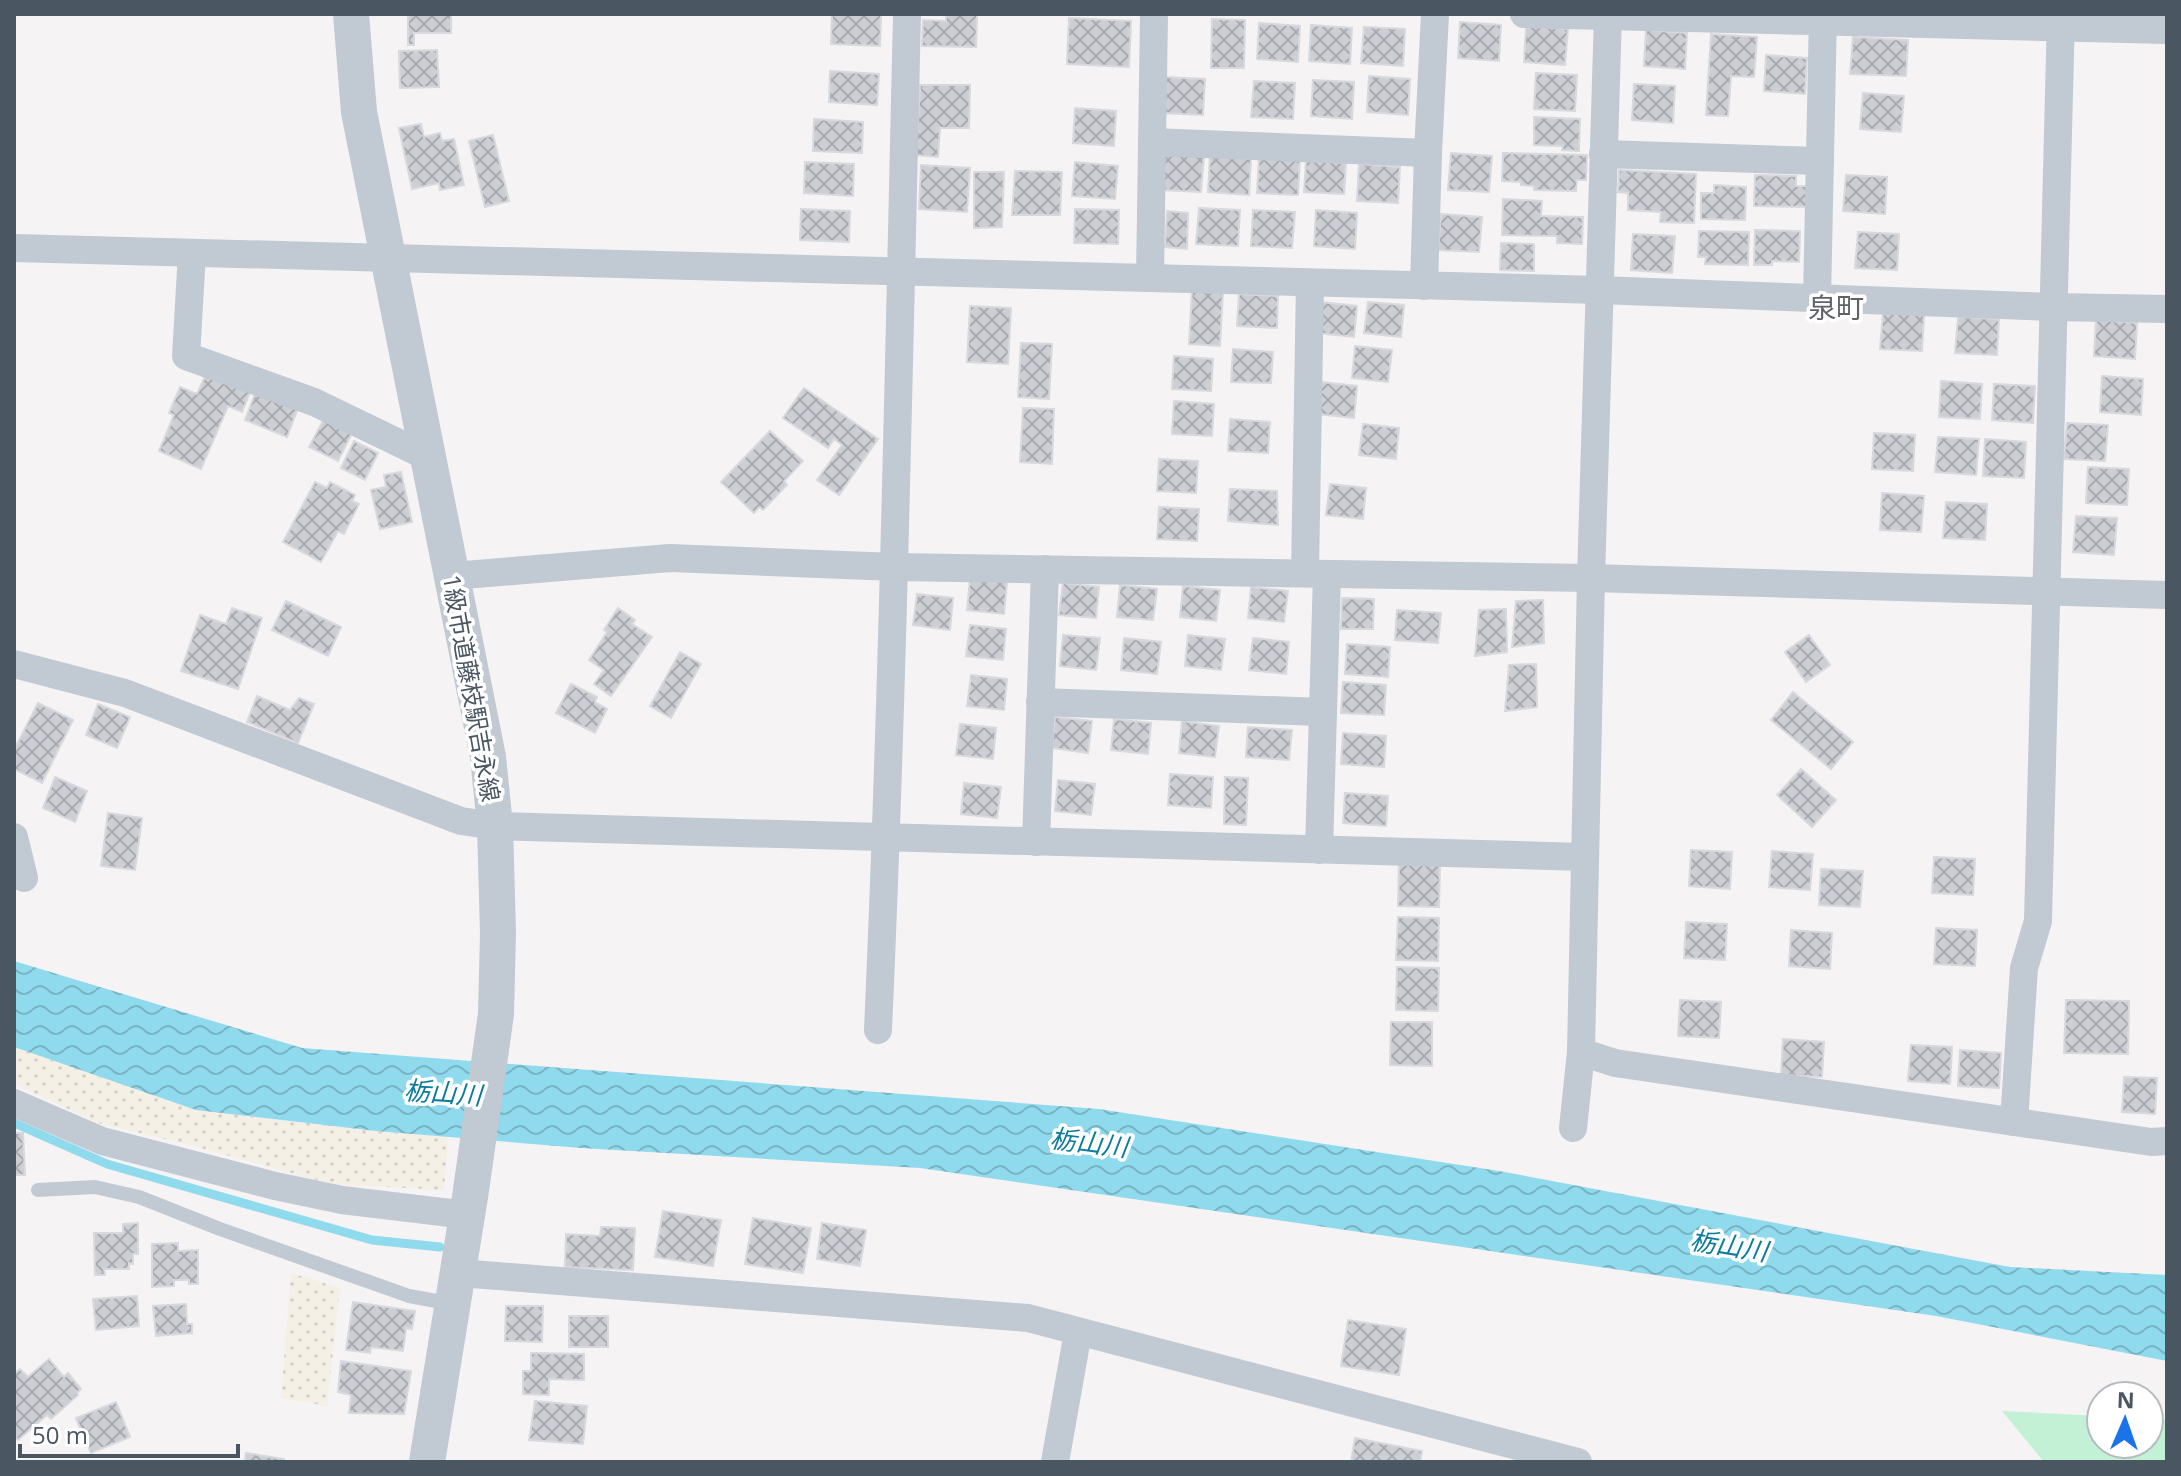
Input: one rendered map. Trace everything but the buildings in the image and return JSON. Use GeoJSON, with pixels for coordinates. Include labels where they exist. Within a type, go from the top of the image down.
{"type":"FeatureCollection","features":[{"type":"Feature","properties":{"kind":"street","name":"1級市道藤枝駅吉永線"},"geometry":{"type":"LineString","coordinates":[[351,14],[359,112],[488,757],[495,826],[498,933],[496,1014],[469,1206],[427,1462]]}},
{"type":"Feature","properties":{"kind":"street"},"geometry":{"type":"LineString","coordinates":[[878,1030],[895,567],[907,14]]}},
{"type":"Feature","properties":{"kind":"street"},"geometry":{"type":"LineString","coordinates":[[1150,278],[1154,14]]}},
{"type":"Feature","properties":{"kind":"street"},"geometry":{"type":"LineString","coordinates":[[1424,286],[1435,14]]}},
{"type":"Feature","properties":{"kind":"street"},"geometry":{"type":"LineString","coordinates":[[1524,14],[2061,21],[2167,30]]}},
{"type":"Feature","properties":{"kind":"street"},"geometry":{"type":"LineString","coordinates":[[1573,1128],[1581,1052],[1608,15]]}},
{"type":"Feature","properties":{"kind":"street"},"geometry":{"type":"LineString","coordinates":[[1817,298],[1823,18]]}},
{"type":"Feature","properties":{"kind":"street"},"geometry":{"type":"LineString","coordinates":[[2014,1122],[2024,968],[2038,921],[2061,21]]}},
{"type":"Feature","properties":{"kind":"street"},"geometry":{"type":"LineString","coordinates":[[1152,142],[1428,153]]}},
{"type":"Feature","properties":{"kind":"street"},"geometry":{"type":"LineString","coordinates":[[1603,154],[1820,161]]}},
{"type":"Feature","properties":{"kind":"street"},"geometry":{"type":"LineString","coordinates":[[14,248],[1599,290],[2167,309]]}},
{"type":"Feature","properties":{"kind":"street"},"geometry":{"type":"LineString","coordinates":[[192,253],[186,356],[314,402],[428,457]]}},
{"type":"Feature","properties":{"kind":"street"},"geometry":{"type":"LineString","coordinates":[[1310,283],[1316,574],[1323,712],[1319,850]]}},
{"type":"Feature","properties":{"kind":"street"},"geometry":{"type":"LineString","coordinates":[[452,576],[670,558],[895,567],[1591,578],[2167,595]]}},
{"type":"Feature","properties":{"kind":"street"},"geometry":{"type":"LineString","coordinates":[[1036,842],[1045,569]]}},
{"type":"Feature","properties":{"kind":"street"},"geometry":{"type":"LineString","coordinates":[[14,664],[125,693],[461,821],[495,826],[1584,857]]}},
{"type":"Feature","properties":{"kind":"street"},"geometry":{"type":"LineString","coordinates":[[1040,702],[1323,712]]}},
{"type":"Feature","properties":{"kind":"street"},"geometry":{"type":"LineString","coordinates":[[14,837],[24,878]]}},
{"type":"Feature","properties":{"kind":"street"},"geometry":{"type":"LineString","coordinates":[[1581,1052],[1615,1063],[2151,1142],[2167,1141]]}},
{"type":"Feature","properties":{"kind":"street"},"geometry":{"type":"LineString","coordinates":[[14,1103],[102,1141],[275,1186],[342,1200],[469,1206]]}},
{"type":"Feature","properties":{"kind":"street"},"geometry":{"type":"LineString","coordinates":[[456,1288],[1028,1318],[1578,1462]]}},
{"type":"Feature","properties":{"kind":"street"},"geometry":{"type":"LineString","coordinates":[[1055,1462],[1078,1332]]}},
{"type":"Feature","properties":{"kind":"lane"},"geometry":{"type":"LineString","coordinates":[[38,1190],[95,1187],[139,1197],[409,1296],[456,1288]]}},
{"type":"Feature","properties":{"kind":"green space"},"geometry":{"type":"Polygon","coordinates":[[[2002,1411],[2085,1415],[2085,1460],[2165,1460],[2167,1420],[2167,1462],[2044,1462],[2002,1411]]]}},
{"type":"Feature","properties":{"kind":"sand"},"geometry":{"type":"Polygon","coordinates":[[[14,1047],[196,1110],[448,1137],[444,1190],[331,1184],[101,1124],[14,1084],[14,1047]]]}},
{"type":"Feature","properties":{"kind":"sand"},"geometry":{"type":"Polygon","coordinates":[[[291,1273],[340,1288],[327,1406],[281,1398],[291,1273]]]}},
{"type":"Feature","properties":{"kind":"water","name":"栃山川"},"geometry":{"type":"Polygon","coordinates":[[[14,961],[302,1048],[1099,1109],[1499,1171],[2010,1267],[2167,1275],[2167,1361],[1936,1316],[920,1168],[581,1148],[376,1131],[196,1110],[14,1047],[14,961]]]}},
{"type":"Feature","properties":{"kind":"waterway"},"geometry":{"type":"LineString","coordinates":[[14,1123],[107,1164],[372,1240],[440,1247]]}},
{"type":"Feature","properties":{"kind":"district","name":"泉町"},"geometry":{"type":"Point","coordinates":[1836,307]}}]}
